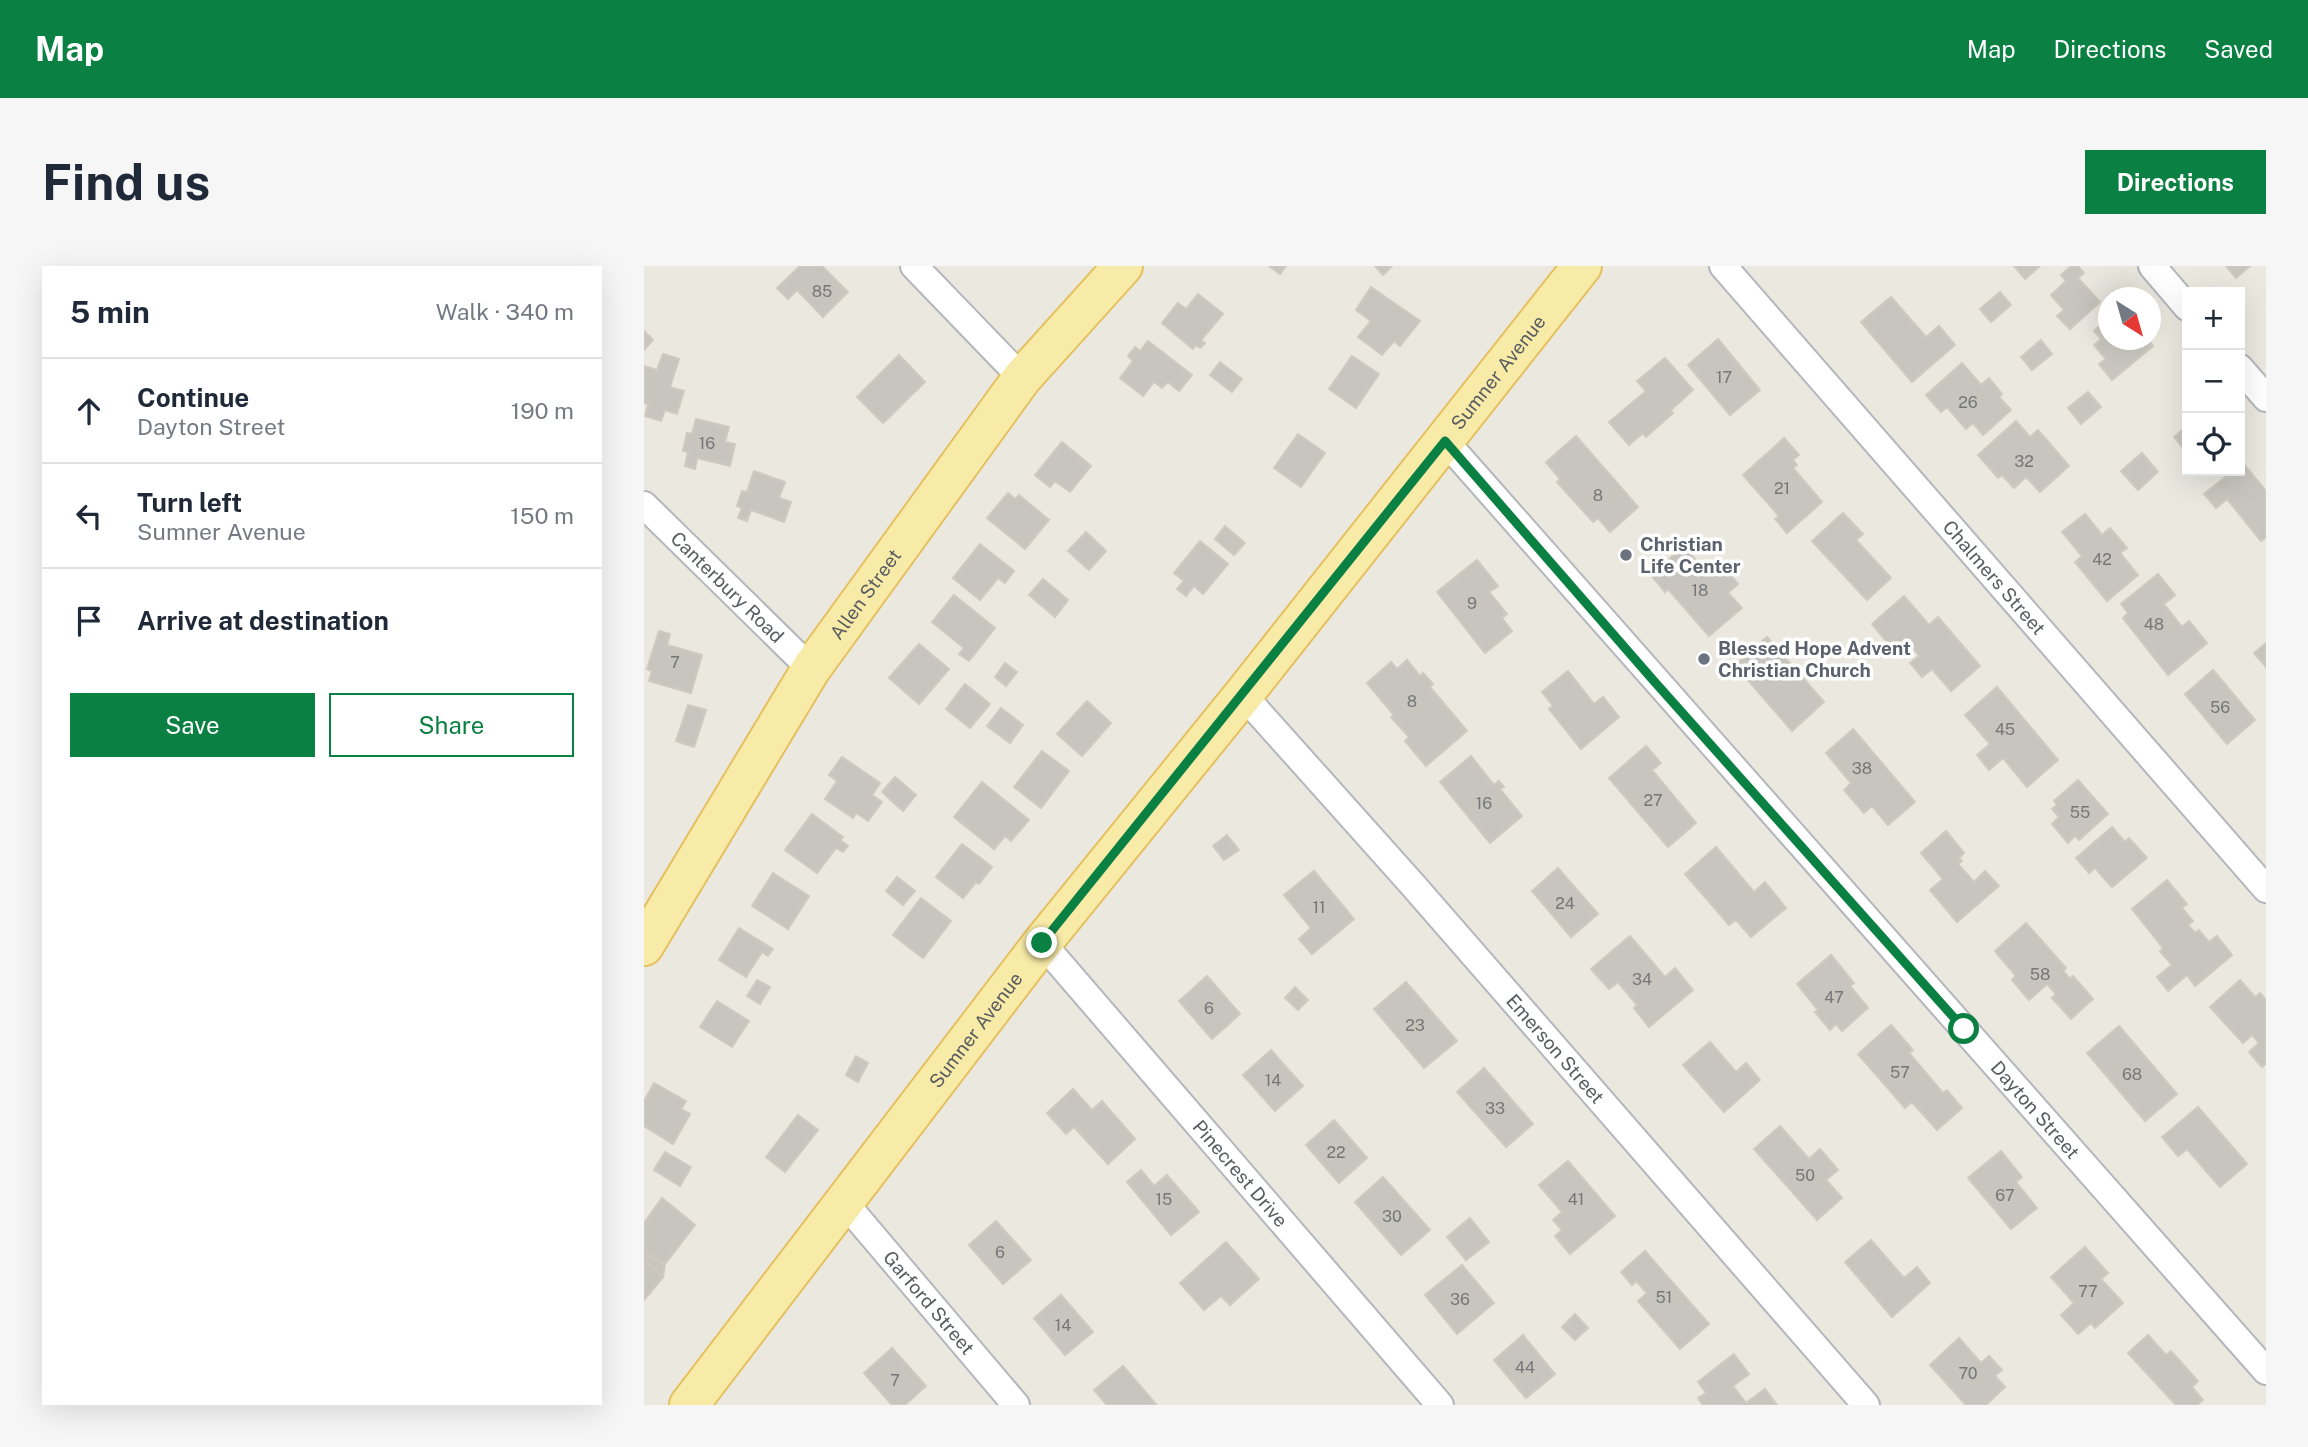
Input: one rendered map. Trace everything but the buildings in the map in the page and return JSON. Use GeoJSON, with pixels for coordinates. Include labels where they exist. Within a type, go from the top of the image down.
{"type":"FeatureCollection","features":[{"type":"Feature","properties":{"kind":"main road","name":"Allen Street"},"geometry":{"type":"LineString","coordinates":[[644,946],[811,669],[1022,378],[1124,266]]}},
{"type":"Feature","properties":{"kind":"main road","name":"Sumner Avenue"},"geometry":{"type":"LineString","coordinates":[[689,1405],[1042,943],[1243,695],[1582,266]]}},
{"type":"Feature","properties":{"kind":"street"},"geometry":{"type":"LineString","coordinates":[[914,266],[1022,378]]}},
{"type":"Feature","properties":{"kind":"street","name":"Chalmers Street"},"geometry":{"type":"LineString","coordinates":[[1723,266],[2266,889]]}},
{"type":"Feature","properties":{"kind":"street"},"geometry":{"type":"LineString","coordinates":[[2152,266],[2182,301]]}},
{"type":"Feature","properties":{"kind":"street"},"geometry":{"type":"LineString","coordinates":[[2245,374],[2266,398]]}},
{"type":"Feature","properties":{"kind":"street","name":"Dayton Street"},"geometry":{"type":"LineString","coordinates":[[1445,441],[2266,1371]]}},
{"type":"Feature","properties":{"kind":"street","name":"Canterbury Road"},"geometry":{"type":"LineString","coordinates":[[644,505],[811,669]]}},
{"type":"Feature","properties":{"kind":"street","name":"Emerson Street"},"geometry":{"type":"LineString","coordinates":[[1243,695],[1422,894],[1866,1405]]}},
{"type":"Feature","properties":{"kind":"street","name":"Pinecrest Drive"},"geometry":{"type":"LineString","coordinates":[[1042,943],[1440,1405]]}},
{"type":"Feature","properties":{"kind":"street","name":"Garford Street"},"geometry":{"type":"LineString","coordinates":[[843,1201],[1016,1405]]}},
{"type":"Feature","properties":{"kind":"place","name":"Christian Life Center"},"geometry":{"type":"Point","coordinates":[1626,555]}},
{"type":"Feature","properties":{"kind":"place","name":"Blessed Hope Advent Christian Church"},"geometry":{"type":"Point","coordinates":[1704,659]}},
{"type":"Feature","properties":{"kind":"route"},"geometry":{"type":"LineString","coordinates":[[1042,943],[1445,441],[1653,680],[1964,1029]]}}]}
